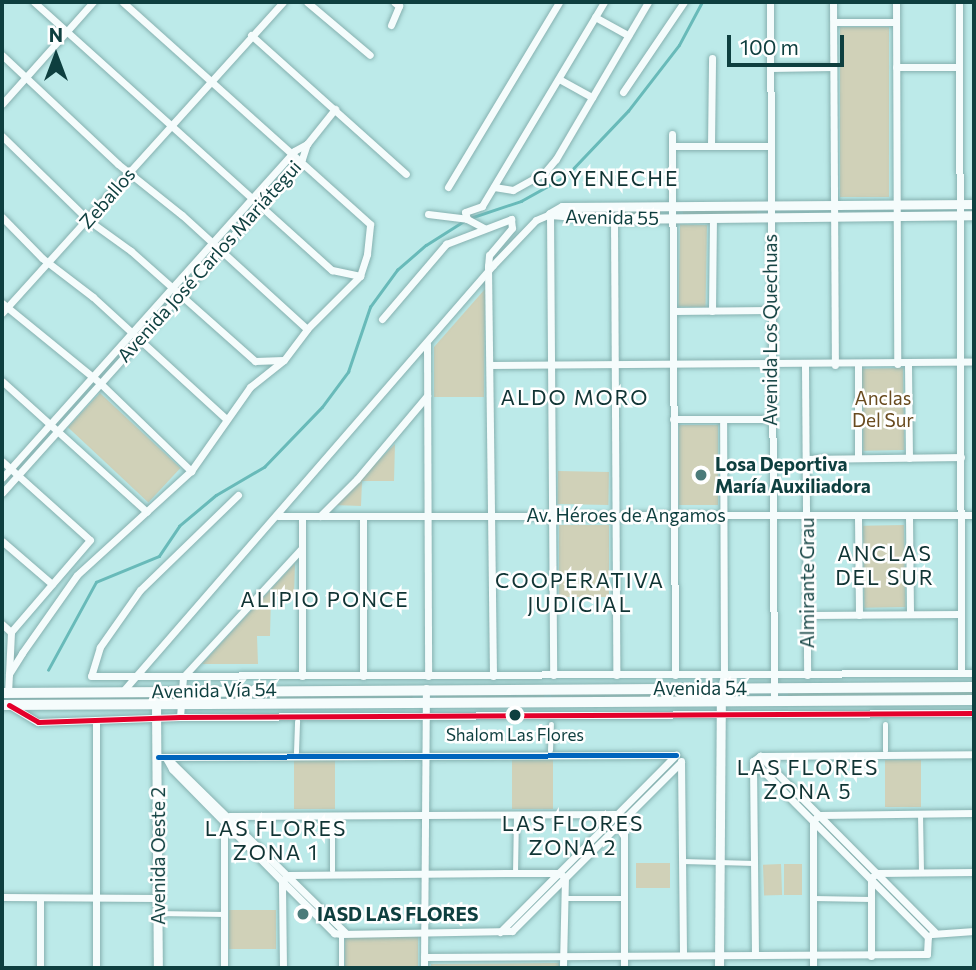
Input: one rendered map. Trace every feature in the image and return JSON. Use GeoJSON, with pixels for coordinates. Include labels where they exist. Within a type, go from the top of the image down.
{"type":"FeatureCollection","features":[{"type":"Feature","properties":{"kind":"main road","name":"Avenida 54"},"geometry":{"type":"LineString","coordinates":[[426,688],[974,687]]}},
{"type":"Feature","properties":{"kind":"main road","name":"Avenida Vía 54"},"geometry":{"type":"LineString","coordinates":[[5,693],[426,688]]}},
{"type":"Feature","properties":{"kind":"main road","name":"Avenida 54"},"geometry":{"type":"LineString","coordinates":[[774,701],[974,700]]}},
{"type":"Feature","properties":{"kind":"main road","name":"Avenida Vía 54"},"geometry":{"type":"LineString","coordinates":[[6,705],[156,702],[774,701]]}},
{"type":"Feature","properties":{"kind":"street"},"geometry":{"type":"LineString","coordinates":[[34,2],[168,127],[253,197],[332,270],[360,276]]}},
{"type":"Feature","properties":{"kind":"street"},"geometry":{"type":"LineString","coordinates":[[2,104],[93,2]]}},
{"type":"Feature","properties":{"kind":"street"},"geometry":{"type":"LineString","coordinates":[[9,674],[78,575],[191,471],[225,418],[250,387],[284,360],[307,329],[360,276],[370,224],[302,159],[123,2]]}},
{"type":"Feature","properties":{"kind":"street","name":"Zeballos"},"geometry":{"type":"LineString","coordinates":[[3,308],[88,220],[209,80],[283,2]]}},
{"type":"Feature","properties":{"kind":"street"},"geometry":{"type":"LineString","coordinates":[[307,2],[370,55]]}},
{"type":"Feature","properties":{"kind":"street"},"geometry":{"type":"LineString","coordinates":[[391,25],[399,6],[394,2]]}},
{"type":"Feature","properties":{"kind":"street"},"geometry":{"type":"LineString","coordinates":[[449,187],[559,2]]}},
{"type":"Feature","properties":{"kind":"street"},"geometry":{"type":"LineString","coordinates":[[467,219],[465,212],[482,206],[494,187],[604,2]]}},
{"type":"Feature","properties":{"kind":"street"},"geometry":{"type":"LineString","coordinates":[[494,187],[513,190],[545,172],[648,2]]}},
{"type":"Feature","properties":{"kind":"street"},"geometry":{"type":"LineString","coordinates":[[623,92],[684,2]]}},
{"type":"Feature","properties":{"kind":"street","name":"Avenida Los Quechuas"},"geometry":{"type":"LineString","coordinates":[[770,2],[770,419],[774,701]]}},
{"type":"Feature","properties":{"kind":"street"},"geometry":{"type":"LineString","coordinates":[[834,2],[835,365]]}},
{"type":"Feature","properties":{"kind":"street"},"geometry":{"type":"LineString","coordinates":[[896,2],[897,364]]}},
{"type":"Feature","properties":{"kind":"street"},"geometry":{"type":"LineString","coordinates":[[959,2],[961,673]]}},
{"type":"Feature","properties":{"kind":"street"},"geometry":{"type":"LineString","coordinates":[[595,17],[628,36]]}},
{"type":"Feature","properties":{"kind":"street"},"geometry":{"type":"LineString","coordinates":[[834,22],[896,22]]}},
{"type":"Feature","properties":{"kind":"street"},"geometry":{"type":"LineString","coordinates":[[251,35],[406,174]]}},
{"type":"Feature","properties":{"kind":"street"},"geometry":{"type":"LineString","coordinates":[[2,55],[128,173],[220,249],[307,329]]}},
{"type":"Feature","properties":{"kind":"street"},"geometry":{"type":"LineString","coordinates":[[711,145],[712,58]]}},
{"type":"Feature","properties":{"kind":"street"},"geometry":{"type":"LineString","coordinates":[[896,66],[958,68]]}},
{"type":"Feature","properties":{"kind":"street"},"geometry":{"type":"LineString","coordinates":[[770,68],[833,67]]}},
{"type":"Feature","properties":{"kind":"street"},"geometry":{"type":"LineString","coordinates":[[559,79],[592,97]]}},
{"type":"Feature","properties":{"kind":"street"},"geometry":{"type":"LineString","coordinates":[[307,144],[335,108]]}},
{"type":"Feature","properties":{"kind":"street"},"geometry":{"type":"LineString","coordinates":[[672,134],[675,675]]}},
{"type":"Feature","properties":{"kind":"street"},"geometry":{"type":"LineString","coordinates":[[2,136],[88,220],[173,288],[255,361],[284,360]]}},
{"type":"Feature","properties":{"kind":"street","name":"Avenida José Carlos Mariátegui"},"geometry":{"type":"LineString","coordinates":[[2,478],[294,152],[307,144]]}},
{"type":"Feature","properties":{"kind":"street","name":"Avenida José Carlos Mariátegui"},"geometry":{"type":"LineString","coordinates":[[2,493],[302,159],[307,144]]}},
{"type":"Feature","properties":{"kind":"street"},"geometry":{"type":"LineString","coordinates":[[673,146],[770,146]]}},
{"type":"Feature","properties":{"kind":"street","name":"Avenida 55"},"geometry":{"type":"LineString","coordinates":[[550,214],[562,207],[974,204]]}},
{"type":"Feature","properties":{"kind":"street"},"geometry":{"type":"LineString","coordinates":[[428,214],[467,219],[484,228]]}},
{"type":"Feature","properties":{"kind":"street"},"geometry":{"type":"LineString","coordinates":[[124,691],[536,220],[550,214],[553,675]]}},
{"type":"Feature","properties":{"kind":"street","name":"Avenida 55"},"geometry":{"type":"LineString","coordinates":[[550,214],[614,219],[974,215]]}},
{"type":"Feature","properties":{"kind":"street"},"geometry":{"type":"LineString","coordinates":[[2,217],[48,263],[133,332],[225,418]]}},
{"type":"Feature","properties":{"kind":"street"},"geometry":{"type":"LineString","coordinates":[[712,310],[713,217]]}},
{"type":"Feature","properties":{"kind":"street"},"geometry":{"type":"LineString","coordinates":[[382,319],[446,244],[506,218],[513,222],[489,255],[493,676]]}},
{"type":"Feature","properties":{"kind":"street"},"geometry":{"type":"LineString","coordinates":[[614,219],[615,675]]}},
{"type":"Feature","properties":{"kind":"street"},"geometry":{"type":"LineString","coordinates":[[3,308],[100,383],[191,471]]}},
{"type":"Feature","properties":{"kind":"street"},"geometry":{"type":"LineString","coordinates":[[673,311],[770,310]]}},
{"type":"Feature","properties":{"kind":"street"},"geometry":{"type":"LineString","coordinates":[[428,343],[428,676]]}},
{"type":"Feature","properties":{"kind":"street"},"geometry":{"type":"LineString","coordinates":[[492,365],[805,366],[974,362]]}},
{"type":"Feature","properties":{"kind":"street"},"geometry":{"type":"LineString","coordinates":[[908,364],[909,458]]}},
{"type":"Feature","properties":{"kind":"street"},"geometry":{"type":"LineString","coordinates":[[858,365],[858,458]]}},
{"type":"Feature","properties":{"kind":"street","name":"Almirante Grau"},"geometry":{"type":"LineString","coordinates":[[805,366],[807,675]]}},
{"type":"Feature","properties":{"kind":"street"},"geometry":{"type":"LineString","coordinates":[[2,381],[59,429],[147,512]]}},
{"type":"Feature","properties":{"kind":"street"},"geometry":{"type":"LineString","coordinates":[[319,516],[357,479],[427,396]]}},
{"type":"Feature","properties":{"kind":"street"},"geometry":{"type":"LineString","coordinates":[[673,419],[770,419]]}},
{"type":"Feature","properties":{"kind":"street"},"geometry":{"type":"LineString","coordinates":[[719,968],[718,715],[724,675],[723,419]]}},
{"type":"Feature","properties":{"kind":"street"},"geometry":{"type":"LineString","coordinates":[[806,459],[961,457]]}},
{"type":"Feature","properties":{"kind":"street"},"geometry":{"type":"LineString","coordinates":[[2,461],[90,540],[11,632],[9,674],[5,693]]}},
{"type":"Feature","properties":{"kind":"street"},"geometry":{"type":"LineString","coordinates":[[238,495],[140,590],[100,647],[91,676],[974,673]]}},
{"type":"Feature","properties":{"kind":"street","name":"Av. Héroes de Angamos"},"geometry":{"type":"LineString","coordinates":[[278,516],[974,515]]}},
{"type":"Feature","properties":{"kind":"street"},"geometry":{"type":"LineString","coordinates":[[363,516],[363,676]]}},
{"type":"Feature","properties":{"kind":"street"},"geometry":{"type":"LineString","coordinates":[[909,516],[910,614]]}},
{"type":"Feature","properties":{"kind":"street"},"geometry":{"type":"LineString","coordinates":[[302,517],[302,676]]}},
{"type":"Feature","properties":{"kind":"street"},"geometry":{"type":"LineString","coordinates":[[858,517],[859,615]]}},
{"type":"Feature","properties":{"kind":"street"},"geometry":{"type":"LineString","coordinates":[[2,541],[52,584]]}},
{"type":"Feature","properties":{"kind":"street"},"geometry":{"type":"LineString","coordinates":[[180,717],[179,691],[183,677],[301,549]]}},
{"type":"Feature","properties":{"kind":"street"},"geometry":{"type":"LineString","coordinates":[[807,615],[961,614]]}},
{"type":"Feature","properties":{"kind":"street"},"geometry":{"type":"LineString","coordinates":[[2,624],[11,632]]}},
{"type":"Feature","properties":{"kind":"street"},"geometry":{"type":"LineString","coordinates":[[424,968],[426,688]]}},
{"type":"Feature","properties":{"kind":"street","name":"Avenida Oeste 2"},"geometry":{"type":"LineString","coordinates":[[156,702],[162,757],[158,968]]}},
{"type":"Feature","properties":{"kind":"street"},"geometry":{"type":"LineString","coordinates":[[6,705],[38,722],[156,720],[180,717],[974,713]]}},
{"type":"Feature","properties":{"kind":"street"},"geometry":{"type":"LineString","coordinates":[[96,720],[96,968]]}},
{"type":"Feature","properties":{"kind":"street"},"geometry":{"type":"LineString","coordinates":[[296,752],[297,722]]}},
{"type":"Feature","properties":{"kind":"street"},"geometry":{"type":"LineString","coordinates":[[551,724],[551,751]]}},
{"type":"Feature","properties":{"kind":"street"},"geometry":{"type":"LineString","coordinates":[[885,724],[885,751]]}},
{"type":"Feature","properties":{"kind":"street"},"geometry":{"type":"LineString","coordinates":[[757,758],[974,754]]}},
{"type":"Feature","properties":{"kind":"street"},"geometry":{"type":"LineString","coordinates":[[162,757],[679,758]]}},
{"type":"Feature","properties":{"kind":"street"},"geometry":{"type":"LineString","coordinates":[[162,757],[285,878],[334,933],[344,934],[500,932],[562,875],[679,758]]}},
{"type":"Feature","properties":{"kind":"street"},"geometry":{"type":"LineString","coordinates":[[679,758],[683,954]]}},
{"type":"Feature","properties":{"kind":"street"},"geometry":{"type":"LineString","coordinates":[[757,758],[932,934],[974,931]]}},
{"type":"Feature","properties":{"kind":"street"},"geometry":{"type":"LineString","coordinates":[[755,955],[757,758]]}},
{"type":"Feature","properties":{"kind":"street"},"geometry":{"type":"LineString","coordinates":[[816,818],[974,813]]}},
{"type":"Feature","properties":{"kind":"street"},"geometry":{"type":"LineString","coordinates":[[227,819],[516,814],[621,817]]}},
{"type":"Feature","properties":{"kind":"street"},"geometry":{"type":"LineString","coordinates":[[515,873],[516,814]]}},
{"type":"Feature","properties":{"kind":"street"},"geometry":{"type":"LineString","coordinates":[[920,814],[921,872]]}},
{"type":"Feature","properties":{"kind":"street"},"geometry":{"type":"LineString","coordinates":[[621,817],[624,968]]}},
{"type":"Feature","properties":{"kind":"street"},"geometry":{"type":"LineString","coordinates":[[813,968],[816,818]]}},
{"type":"Feature","properties":{"kind":"street"},"geometry":{"type":"LineString","coordinates":[[224,968],[227,819]]}},
{"type":"Feature","properties":{"kind":"street"},"geometry":{"type":"LineString","coordinates":[[332,820],[332,870]]}},
{"type":"Feature","properties":{"kind":"street"},"geometry":{"type":"LineString","coordinates":[[682,861],[754,863]]}},
{"type":"Feature","properties":{"kind":"street"},"geometry":{"type":"LineString","coordinates":[[874,876],[921,872],[974,872]]}},
{"type":"Feature","properties":{"kind":"street"},"geometry":{"type":"LineString","coordinates":[[285,878],[423,873],[562,875]]}},
{"type":"Feature","properties":{"kind":"street"},"geometry":{"type":"LineString","coordinates":[[562,875],[565,898],[564,968]]}},
{"type":"Feature","properties":{"kind":"street"},"geometry":{"type":"LineString","coordinates":[[871,956],[871,898],[874,876]]}},
{"type":"Feature","properties":{"kind":"street"},"geometry":{"type":"LineString","coordinates":[[282,968],[285,878]]}},
{"type":"Feature","properties":{"kind":"street"},"geometry":{"type":"LineString","coordinates":[[2,897],[158,898]]}},
{"type":"Feature","properties":{"kind":"street"},"geometry":{"type":"LineString","coordinates":[[40,898],[40,968]]}},
{"type":"Feature","properties":{"kind":"street"},"geometry":{"type":"LineString","coordinates":[[565,898],[624,898]]}},
{"type":"Feature","properties":{"kind":"street"},"geometry":{"type":"LineString","coordinates":[[813,898],[871,898]]}},
{"type":"Feature","properties":{"kind":"street"},"geometry":{"type":"LineString","coordinates":[[158,913],[224,914]]}},
{"type":"Feature","properties":{"kind":"street"},"geometry":{"type":"LineString","coordinates":[[341,968],[344,934]]}},
{"type":"Feature","properties":{"kind":"street"},"geometry":{"type":"LineString","coordinates":[[424,957],[683,954],[920,956],[928,951],[932,934]]}},
{"type":"Feature","properties":{"kind":"green space"},"geometry":{"type":"Polygon","coordinates":[[[840,27],[889,27],[889,197],[840,197],[840,27]]]}},
{"type":"Feature","properties":{"kind":"green space"},"geometry":{"type":"Polygon","coordinates":[[[757,209],[757,214],[683,214],[683,210],[757,209]]]}},
{"type":"Feature","properties":{"kind":"green space"},"geometry":{"type":"Polygon","coordinates":[[[569,210],[661,210],[661,215],[569,215],[569,210]]]}},
{"type":"Feature","properties":{"kind":"green space"},"geometry":{"type":"Polygon","coordinates":[[[680,225],[707,225],[706,307],[679,307],[680,225]]]}},
{"type":"Feature","properties":{"kind":"green space"},"geometry":{"type":"Polygon","coordinates":[[[485,289],[484,397],[434,397],[434,347],[485,289]]]}},
{"type":"Feature","properties":{"kind":"green space","name":"Anclas Del Sur"},"geometry":{"type":"Polygon","coordinates":[[[903,368],[904,450],[863,451],[862,369],[903,368]]]}},
{"type":"Feature","properties":{"kind":"green space"},"geometry":{"type":"Polygon","coordinates":[[[100,393],[180,468],[148,502],[68,427],[100,393]]]}},
{"type":"Feature","properties":{"kind":"green space"},"geometry":{"type":"Polygon","coordinates":[[[679,425],[718,425],[718,505],[679,505],[679,425]]]}},
{"type":"Feature","properties":{"kind":"green space"},"geometry":{"type":"Polygon","coordinates":[[[395,444],[394,481],[362,481],[361,506],[334,505],[395,444]]]}},
{"type":"Feature","properties":{"kind":"green space"},"geometry":{"type":"Polygon","coordinates":[[[558,471],[609,472],[608,505],[557,504],[558,471]]]}},
{"type":"Feature","properties":{"kind":"green space"},"geometry":{"type":"Polygon","coordinates":[[[559,525],[609,525],[609,597],[559,597],[559,525]]]}},
{"type":"Feature","properties":{"kind":"green space"},"geometry":{"type":"Polygon","coordinates":[[[904,525],[905,607],[864,608],[863,526],[904,525]]]}},
{"type":"Feature","properties":{"kind":"green space"},"geometry":{"type":"Polygon","coordinates":[[[295,563],[294,597],[271,596],[270,636],[257,636],[258,664],[202,664],[295,563]]]}},
{"type":"Feature","properties":{"kind":"green space"},"geometry":{"type":"Polygon","coordinates":[[[551,691],[702,691],[702,697],[551,697],[551,691]]]}},
{"type":"Feature","properties":{"kind":"green space"},"geometry":{"type":"Polygon","coordinates":[[[788,691],[974,691],[974,696],[788,697],[788,691]]]}},
{"type":"Feature","properties":{"kind":"green space"},"geometry":{"type":"Polygon","coordinates":[[[203,692],[413,692],[413,698],[203,698],[203,692]]]}},
{"type":"Feature","properties":{"kind":"green space"},"geometry":{"type":"Polygon","coordinates":[[[436,692],[544,692],[544,698],[436,698],[436,692]]]}},
{"type":"Feature","properties":{"kind":"green space"},"geometry":{"type":"Polygon","coordinates":[[[156,695],[156,699],[9,701],[9,696],[156,695]]]}},
{"type":"Feature","properties":{"kind":"green space"},"geometry":{"type":"Polygon","coordinates":[[[294,759],[335,759],[335,809],[294,809],[294,759]]]}},
{"type":"Feature","properties":{"kind":"green space"},"geometry":{"type":"Polygon","coordinates":[[[512,759],[553,759],[553,809],[512,809],[512,759]]]}},
{"type":"Feature","properties":{"kind":"green space"},"geometry":{"type":"Polygon","coordinates":[[[885,760],[921,760],[921,807],[885,807],[885,760]]]}},
{"type":"Feature","properties":{"kind":"green space"},"geometry":{"type":"Polygon","coordinates":[[[636,863],[670,863],[670,888],[636,888],[636,863]]]}},
{"type":"Feature","properties":{"kind":"green space"},"geometry":{"type":"Polygon","coordinates":[[[781,864],[782,895],[764,896],[763,865],[781,864]]]}},
{"type":"Feature","properties":{"kind":"green space"},"geometry":{"type":"Polygon","coordinates":[[[784,864],[802,864],[802,895],[784,895],[784,864]]]}},
{"type":"Feature","properties":{"kind":"green space"},"geometry":{"type":"Polygon","coordinates":[[[229,910],[276,910],[276,949],[229,949],[229,910]]]}},
{"type":"Feature","properties":{"kind":"green space"},"geometry":{"type":"Polygon","coordinates":[[[345,937],[418,937],[418,968],[345,968],[345,937]]]}},
{"type":"Feature","properties":{"kind":"green space"},"geometry":{"type":"Polygon","coordinates":[[[559,963],[559,968],[431,968],[431,964],[559,963]]]}},
{"type":"Feature","properties":{"kind":"waterway"},"geometry":{"type":"LineString","coordinates":[[48,670],[96,582],[159,556],[179,526],[216,495],[264,467],[322,407],[348,372],[370,307],[397,270],[426,245],[467,219],[521,201],[566,176],[628,111],[679,45],[702,2]]}},
{"type":"Feature","properties":{"kind":"transit line"},"geometry":{"type":"LineString","coordinates":[[9,705],[38,722],[180,717],[974,713]]}},
{"type":"Feature","properties":{"kind":"transit line"},"geometry":{"type":"LineString","coordinates":[[158,757],[676,755]]}},
{"type":"Feature","properties":{"kind":"place","name":"Losa Deportiva María Auxiliadora"},"geometry":{"type":"Point","coordinates":[701,475]}},
{"type":"Feature","properties":{"kind":"place","name":"Shalom Las Flores"},"geometry":{"type":"Point","coordinates":[515,715]}},
{"type":"Feature","properties":{"kind":"place","name":"IASD LAS FLORES"},"geometry":{"type":"Point","coordinates":[303,914]}},
{"type":"Feature","properties":{"kind":"district","name":"GOYENECHE"},"geometry":{"type":"Point","coordinates":[606,178]}},
{"type":"Feature","properties":{"kind":"district","name":"ALDO MORO"},"geometry":{"type":"Point","coordinates":[575,397]}},
{"type":"Feature","properties":{"kind":"district","name":"ANCLAS DEL SUR"},"geometry":{"type":"Point","coordinates":[885,565]}},
{"type":"Feature","properties":{"kind":"district","name":"COOPERATIVA JUDICIAL"},"geometry":{"type":"Point","coordinates":[580,592]}},
{"type":"Feature","properties":{"kind":"district","name":"ALIPIO PONCE"},"geometry":{"type":"Point","coordinates":[325,599]}},
{"type":"Feature","properties":{"kind":"district","name":"LAS FLORES ZONA 5"},"geometry":{"type":"Point","coordinates":[808,779]}},
{"type":"Feature","properties":{"kind":"district","name":"LAS FLORES ZONA 2"},"geometry":{"type":"Point","coordinates":[573,835]}},
{"type":"Feature","properties":{"kind":"district","name":"LAS FLORES ZONA 1"},"geometry":{"type":"Point","coordinates":[276,840]}}]}
